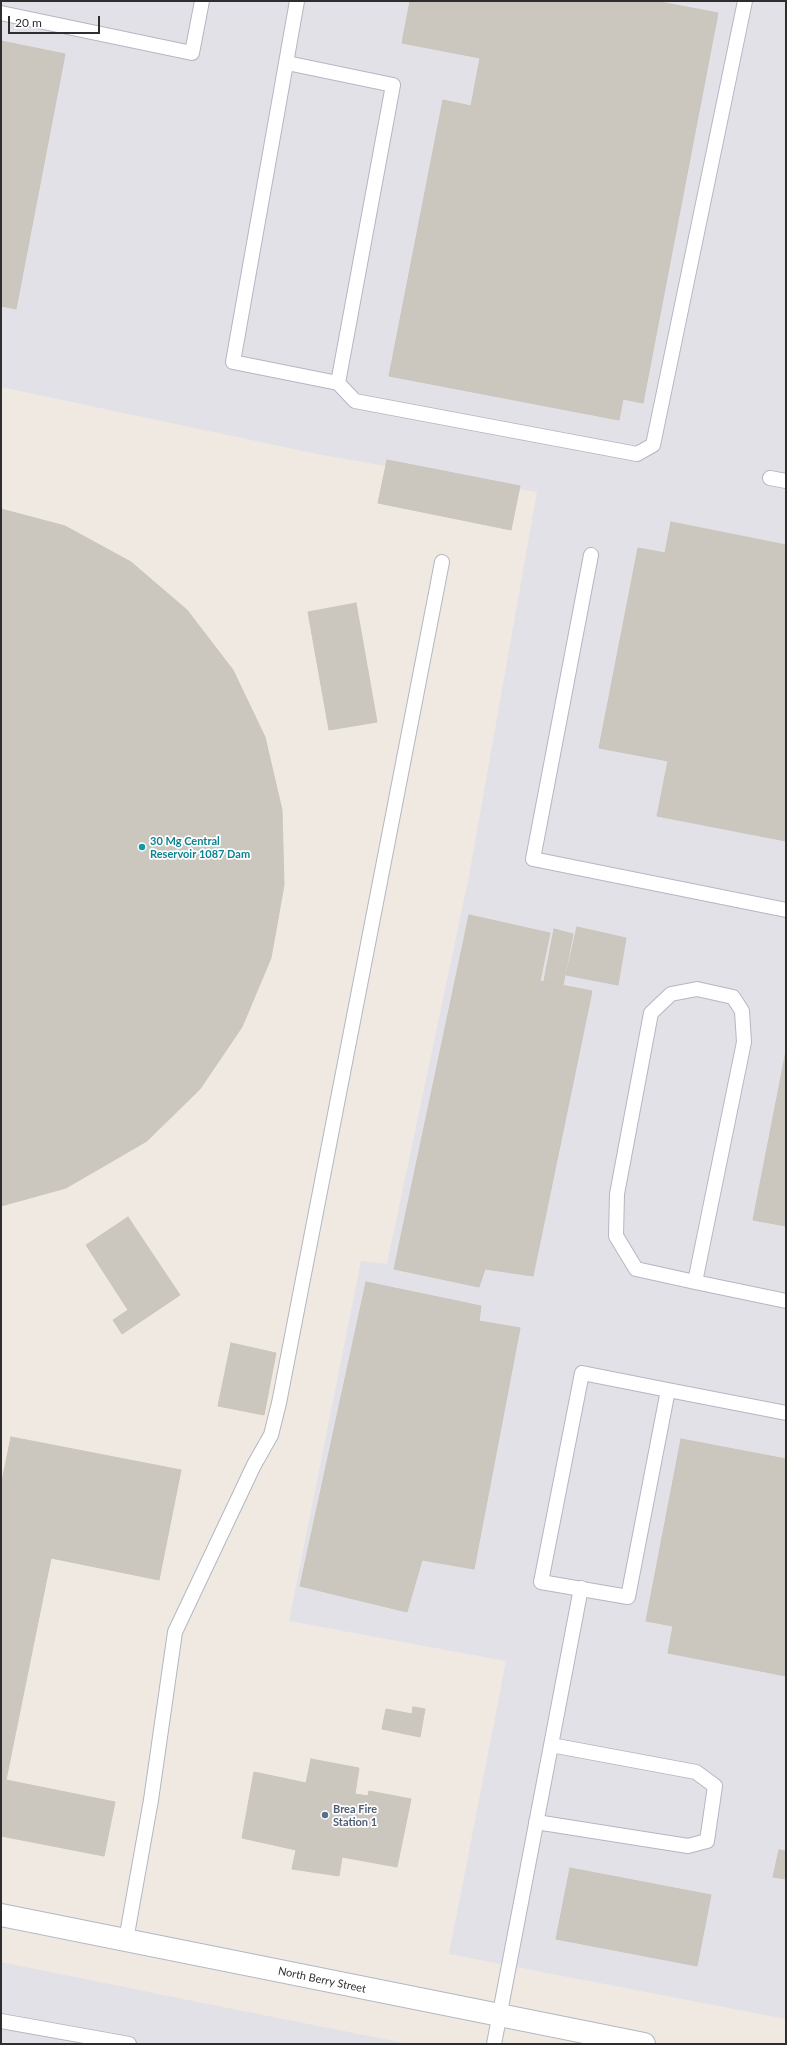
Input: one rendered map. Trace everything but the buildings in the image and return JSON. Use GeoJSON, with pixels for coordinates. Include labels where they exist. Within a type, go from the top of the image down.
{"type":"FeatureCollection","features":[{"type":"Feature","properties":{"kind":"street","name":"North Berry Street"},"geometry":{"type":"LineString","coordinates":[[1,1915],[644,2044]]}},
{"type":"Feature","properties":{"kind":"lane"},"geometry":{"type":"LineString","coordinates":[[1,13],[192,53],[202,1]]}},
{"type":"Feature","properties":{"kind":"lane"},"geometry":{"type":"LineString","coordinates":[[298,1],[233,362],[338,383],[355,401],[637,454],[653,445],[745,1]]}},
{"type":"Feature","properties":{"kind":"lane"},"geometry":{"type":"LineString","coordinates":[[287,63],[393,85],[338,383]]}},
{"type":"Feature","properties":{"kind":"lane"},"geometry":{"type":"LineString","coordinates":[[770,478],[786,481]]}},
{"type":"Feature","properties":{"kind":"lane"},"geometry":{"type":"LineString","coordinates":[[591,555],[533,859],[786,910]]}},
{"type":"Feature","properties":{"kind":"lane"},"geometry":{"type":"LineString","coordinates":[[126,1940],[151,1800],[175,1632],[254,1465],[271,1435],[279,1403],[442,562]]}},
{"type":"Feature","properties":{"kind":"lane"},"geometry":{"type":"LineString","coordinates":[[695,1282],[744,1042],[742,1011],[733,997],[696,989],[671,994],[651,1013],[617,1194],[616,1236],[636,1269],[695,1282],[786,1301]]}},
{"type":"Feature","properties":{"kind":"lane"},"geometry":{"type":"LineString","coordinates":[[668,1390],[628,1597],[541,1582],[582,1373],[786,1412]]}},
{"type":"Feature","properties":{"kind":"lane"},"geometry":{"type":"LineString","coordinates":[[494,2044],[581,1588]]}},
{"type":"Feature","properties":{"kind":"lane"},"geometry":{"type":"LineString","coordinates":[[536,1822],[688,1846],[707,1841],[715,1786],[696,1772],[551,1745]]}},
{"type":"Feature","properties":{"kind":"lane"},"geometry":{"type":"LineString","coordinates":[[1,2021],[128,2044]]}},
{"type":"Feature","properties":{"kind":"shaded area"},"geometry":{"type":"Polygon","coordinates":[[[1,1],[786,1],[786,2019],[449,1954],[506,1661],[289,1621],[361,1261],[387,1264],[469,876],[537,492],[322,455],[1,387],[1,1]]]}},
{"type":"Feature","properties":{"kind":"shaded area"},"geometry":{"type":"Polygon","coordinates":[[[1,1962],[193,2001],[409,2044],[1,2044],[1,1962]]]}},
{"type":"Feature","properties":{"kind":"place","name":"30 Mg Central Reservoir 1087 Dam"},"geometry":{"type":"Point","coordinates":[142,847]}},
{"type":"Feature","properties":{"kind":"place","name":"Brea Fire Station 1"},"geometry":{"type":"Point","coordinates":[325,1815]}}]}
